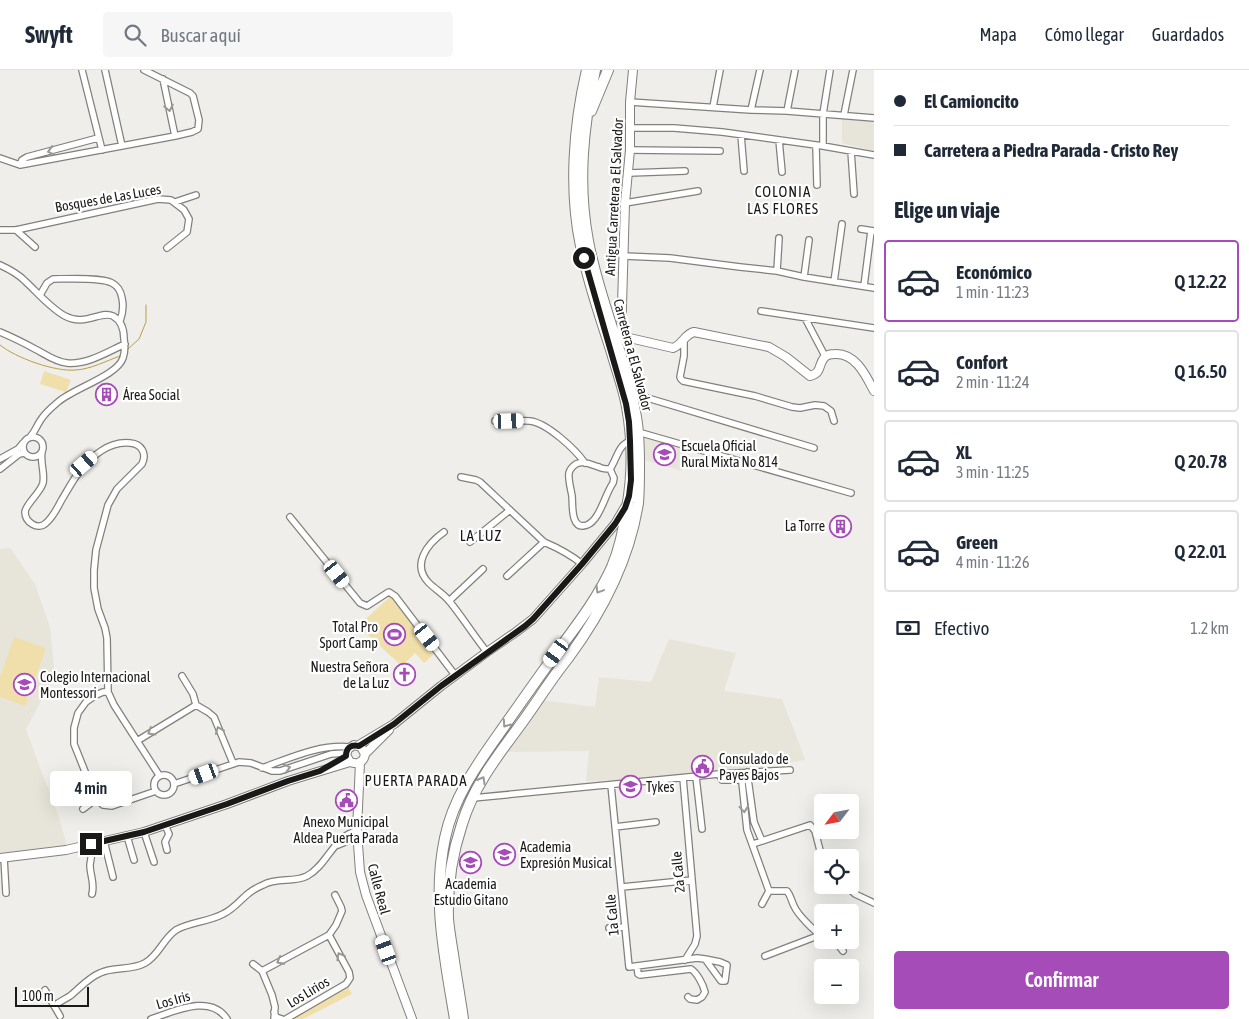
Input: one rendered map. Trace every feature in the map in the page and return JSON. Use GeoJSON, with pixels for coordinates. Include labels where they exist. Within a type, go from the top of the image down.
{"type":"FeatureCollection","features":[{"type":"Feature","properties":{"kind":"highway","name":"Carretera a El Salvador"},"geometry":{"type":"LineString","coordinates":[[455,1019],[440,906],[442,860],[450,821],[463,790],[480,761],[584,615],[600,588],[622,541],[619,527],[629,496],[631,455],[626,404],[580,244],[574,186],[580,104],[588,70]]}},
{"type":"Feature","properties":{"kind":"highway","name":"Carretera a El Salvador"},"geometry":{"type":"LineString","coordinates":[[463,1019],[449,930],[448,905],[452,861],[465,813],[493,762],[586,632],[614,582],[628,543],[638,502],[637,419],[620,356],[617,334],[594,270],[585,225],[582,153],[595,70]]}},
{"type":"Feature","properties":{"kind":"highway"},"geometry":{"type":"LineString","coordinates":[[585,126],[608,70]]}},
{"type":"Feature","properties":{"kind":"main road","name":"Antigua Carretera a El Salvador"},"geometry":{"type":"LineString","coordinates":[[617,334],[628,256],[626,204],[633,70]]}},
{"type":"Feature","properties":{"kind":"main road"},"geometry":{"type":"LineString","coordinates":[[617,334],[673,348],[678,346],[689,333],[694,332],[769,347],[786,357],[810,376],[817,372],[825,356],[838,354],[858,364],[874,391]]}},
{"type":"Feature","properties":{"kind":"main road"},"geometry":{"type":"LineString","coordinates":[[2,858],[48,853],[144,832],[320,771],[347,757],[354,745],[359,746],[394,724],[456,675],[533,619],[582,564],[619,527]]}},
{"type":"Feature","properties":{"kind":"main road"},"geometry":{"type":"LineString","coordinates":[[347,757],[355,764],[360,762],[364,759],[365,754],[394,724]]}},
{"type":"Feature","properties":{"kind":"main road"},"geometry":{"type":"LineString","coordinates":[[359,746],[365,754]]}},
{"type":"Feature","properties":{"kind":"main road"},"geometry":{"type":"LineString","coordinates":[[347,757],[351,765],[357,768],[360,775]]}},
{"type":"Feature","properties":{"kind":"main road","name":"Calle Real"},"geometry":{"type":"LineString","coordinates":[[360,762],[357,834],[360,872],[366,895],[411,1018]]}},
{"type":"Feature","properties":{"kind":"street"},"geometry":{"type":"LineString","coordinates":[[82,70],[102,150]]}},
{"type":"Feature","properties":{"kind":"street"},"geometry":{"type":"LineString","coordinates":[[105,70],[122,146]]}},
{"type":"Feature","properties":{"kind":"street"},"geometry":{"type":"LineString","coordinates":[[0,158],[20,165],[175,136],[198,129],[199,120],[193,96],[144,70]]}},
{"type":"Feature","properties":{"kind":"street"},"geometry":{"type":"LineString","coordinates":[[713,107],[720,70]]}},
{"type":"Feature","properties":{"kind":"street"},"geometry":{"type":"LineString","coordinates":[[752,110],[760,70]]}},
{"type":"Feature","properties":{"kind":"street"},"geometry":{"type":"LineString","coordinates":[[787,111],[796,70]]}},
{"type":"Feature","properties":{"kind":"street"},"geometry":{"type":"LineString","coordinates":[[817,185],[823,114],[830,70]]}},
{"type":"Feature","properties":{"kind":"street"},"geometry":{"type":"LineString","coordinates":[[844,115],[853,70]]}},
{"type":"Feature","properties":{"kind":"street"},"geometry":{"type":"LineString","coordinates":[[163,79],[175,136]]}},
{"type":"Feature","properties":{"kind":"street"},"geometry":{"type":"LineString","coordinates":[[630,102],[874,118]]}},
{"type":"Feature","properties":{"kind":"street"},"geometry":{"type":"LineString","coordinates":[[630,128],[682,129],[741,135],[874,155]]}},
{"type":"Feature","properties":{"kind":"street"},"geometry":{"type":"LineString","coordinates":[[741,135],[744,171]]}},
{"type":"Feature","properties":{"kind":"street"},"geometry":{"type":"LineString","coordinates":[[20,165],[22,160],[27,157],[98,138]]}},
{"type":"Feature","properties":{"kind":"street"},"geometry":{"type":"LineString","coordinates":[[779,140],[782,172]]}},
{"type":"Feature","properties":{"kind":"street"},"geometry":{"type":"LineString","coordinates":[[630,150],[720,151]]}},
{"type":"Feature","properties":{"kind":"street"},"geometry":{"type":"LineString","coordinates":[[851,151],[854,194]]}},
{"type":"Feature","properties":{"kind":"street"},"geometry":{"type":"LineString","coordinates":[[628,172],[685,170]]}},
{"type":"Feature","properties":{"kind":"street"},"geometry":{"type":"LineString","coordinates":[[626,204],[698,191]]}},
{"type":"Feature","properties":{"kind":"street"},"geometry":{"type":"LineString","coordinates":[[175,202],[196,195]]}},
{"type":"Feature","properties":{"kind":"street","name":"Bosques de Las Luces"},"geometry":{"type":"LineString","coordinates":[[0,230],[16,230],[158,199],[171,200],[184,210],[189,219],[187,232],[167,248]]}},
{"type":"Feature","properties":{"kind":"street"},"geometry":{"type":"LineString","coordinates":[[834,282],[842,224]]}},
{"type":"Feature","properties":{"kind":"street"},"geometry":{"type":"LineString","coordinates":[[861,229],[872,231],[864,286]]}},
{"type":"Feature","properties":{"kind":"street"},"geometry":{"type":"LineString","coordinates":[[16,230],[35,247]]}},
{"type":"Feature","properties":{"kind":"street"},"geometry":{"type":"LineString","coordinates":[[777,271],[779,238]]}},
{"type":"Feature","properties":{"kind":"street"},"geometry":{"type":"LineString","coordinates":[[804,277],[809,240]]}},
{"type":"Feature","properties":{"kind":"street"},"geometry":{"type":"LineString","coordinates":[[628,256],[670,258],[777,271],[874,288]]}},
{"type":"Feature","properties":{"kind":"street"},"geometry":{"type":"LineString","coordinates":[[0,264],[24,279],[58,311],[66,316],[75,320],[86,320],[109,315],[120,321],[124,331],[123,358],[116,368],[66,395],[52,406],[40,421],[37,430],[38,438],[43,444],[41,459],[44,474],[43,484],[25,512],[30,523],[38,526],[45,525],[84,464],[92,456],[108,447],[122,443],[132,443],[142,448],[144,453],[142,464],[120,485],[110,500],[106,511],[96,550],[94,588],[107,638],[108,692],[114,705],[159,776]]}},
{"type":"Feature","properties":{"kind":"street"},"geometry":{"type":"LineString","coordinates":[[40,295],[47,283],[53,279],[102,280],[111,282],[120,290],[121,294],[123,312],[120,321]]}},
{"type":"Feature","properties":{"kind":"street"},"geometry":{"type":"LineString","coordinates":[[761,311],[874,328]]}},
{"type":"Feature","properties":{"kind":"street"},"geometry":{"type":"LineString","coordinates":[[805,318],[825,356]]}},
{"type":"Feature","properties":{"kind":"street"},"geometry":{"type":"LineString","coordinates":[[0,332],[52,359],[68,364],[94,358],[125,344]]}},
{"type":"Feature","properties":{"kind":"street"},"geometry":{"type":"LineString","coordinates":[[684,340],[684,356],[680,377],[683,381],[747,394],[792,407],[824,406],[831,411],[834,421]]}},
{"type":"Feature","properties":{"kind":"street"},"geometry":{"type":"LineString","coordinates":[[631,393],[814,448]]}},
{"type":"Feature","properties":{"kind":"street"},"geometry":{"type":"LineString","coordinates":[[495,421],[531,421],[542,425],[572,448],[585,463]]}},
{"type":"Feature","properties":{"kind":"street"},"geometry":{"type":"LineString","coordinates":[[0,459],[18,449],[37,430]]}},
{"type":"Feature","properties":{"kind":"street"},"geometry":{"type":"LineString","coordinates":[[638,432],[850,493]]}},
{"type":"Feature","properties":{"kind":"street"},"geometry":{"type":"LineString","coordinates":[[30,437],[38,438]]}},
{"type":"Feature","properties":{"kind":"street"},"geometry":{"type":"LineString","coordinates":[[610,469],[621,447],[630,441]]}},
{"type":"Feature","properties":{"kind":"street"},"geometry":{"type":"LineString","coordinates":[[24,443],[25,453]]}},
{"type":"Feature","properties":{"kind":"street"},"geometry":{"type":"LineString","coordinates":[[32,457],[42,452]]}},
{"type":"Feature","properties":{"kind":"street"},"geometry":{"type":"LineString","coordinates":[[0,469],[19,454],[25,453],[37,460],[42,466]]}},
{"type":"Feature","properties":{"kind":"street"},"geometry":{"type":"LineString","coordinates":[[618,455],[631,455]]}},
{"type":"Feature","properties":{"kind":"street"},"geometry":{"type":"LineString","coordinates":[[578,463],[610,469],[614,478],[613,483],[597,515],[589,524],[580,525],[576,522],[573,514],[569,473],[578,463]]}},
{"type":"Feature","properties":{"kind":"street"},"geometry":{"type":"LineString","coordinates":[[461,477],[480,482],[544,542],[568,553],[582,564]]}},
{"type":"Feature","properties":{"kind":"street"},"geometry":{"type":"LineString","coordinates":[[470,542],[510,510]]}},
{"type":"Feature","properties":{"kind":"street"},"geometry":{"type":"LineString","coordinates":[[290,517],[360,602],[367,606],[389,592],[395,596],[456,675]]}},
{"type":"Feature","properties":{"kind":"street"},"geometry":{"type":"LineString","coordinates":[[444,532],[428,546],[421,561],[424,577],[449,601],[487,652]]}},
{"type":"Feature","properties":{"kind":"street"},"geometry":{"type":"LineString","coordinates":[[507,576],[544,542]]}},
{"type":"Feature","properties":{"kind":"street"},"geometry":{"type":"LineString","coordinates":[[449,601],[484,569]]}},
{"type":"Feature","properties":{"kind":"street"},"geometry":{"type":"LineString","coordinates":[[182,676],[193,694],[196,705],[214,717],[233,763]]}},
{"type":"Feature","properties":{"kind":"street"},"geometry":{"type":"LineString","coordinates":[[108,692],[96,695],[86,702],[78,713],[74,728],[74,744],[96,799],[103,805],[112,806],[156,792]]}},
{"type":"Feature","properties":{"kind":"street"},"geometry":{"type":"LineString","coordinates":[[137,741],[196,705]]}},
{"type":"Feature","properties":{"kind":"street"},"geometry":{"type":"LineString","coordinates":[[262,768],[309,751],[336,746],[347,757]]}},
{"type":"Feature","properties":{"kind":"street"},"geometry":{"type":"LineString","coordinates":[[174,784],[233,763],[244,762],[272,771],[280,771],[331,754],[347,757]]}},
{"type":"Feature","properties":{"kind":"street"},"geometry":{"type":"LineString","coordinates":[[473,798],[719,774],[790,770]]}},
{"type":"Feature","properties":{"kind":"street"},"geometry":{"type":"LineString","coordinates":[[744,773],[754,822],[762,840]]}},
{"type":"Feature","properties":{"kind":"street"},"geometry":{"type":"LineString","coordinates":[[162,774],[169,775],[174,784],[173,790],[168,794],[162,795],[156,792],[154,788],[154,781],[162,774]]}},
{"type":"Feature","properties":{"kind":"street"},"geometry":{"type":"LineString","coordinates":[[719,774],[722,780],[745,780]]}},
{"type":"Feature","properties":{"kind":"street"},"geometry":{"type":"LineString","coordinates":[[696,777],[702,830]]}},
{"type":"Feature","properties":{"kind":"street","name":"2a Calle"},"geometry":{"type":"LineString","coordinates":[[683,778],[697,940],[685,960]]}},
{"type":"Feature","properties":{"kind":"street"},"geometry":{"type":"LineString","coordinates":[[745,780],[748,835],[753,844],[769,892],[762,904]]}},
{"type":"Feature","properties":{"kind":"street","name":"1a Calle"},"geometry":{"type":"LineString","coordinates":[[611,784],[629,967],[637,966]]}},
{"type":"Feature","properties":{"kind":"street"},"geometry":{"type":"LineString","coordinates":[[83,809],[96,799]]}},
{"type":"Feature","properties":{"kind":"street"},"geometry":{"type":"LineString","coordinates":[[615,827],[656,822]]}},
{"type":"Feature","properties":{"kind":"street"},"geometry":{"type":"LineString","coordinates":[[753,844],[810,824],[815,830],[820,849]]}},
{"type":"Feature","properties":{"kind":"street"},"geometry":{"type":"LineString","coordinates":[[165,825],[169,834],[165,842],[167,850]]}},
{"type":"Feature","properties":{"kind":"street"},"geometry":{"type":"LineString","coordinates":[[144,832],[154,862]]}},
{"type":"Feature","properties":{"kind":"street"},"geometry":{"type":"LineString","coordinates":[[54,1006],[101,972],[134,967],[145,963],[155,956],[176,930],[224,914],[250,892],[265,884],[276,880],[296,879],[312,873],[347,835],[357,834]]}},
{"type":"Feature","properties":{"kind":"street"},"geometry":{"type":"LineString","coordinates":[[127,836],[134,860]]}},
{"type":"Feature","properties":{"kind":"street"},"geometry":{"type":"LineString","coordinates":[[104,841],[113,877]]}},
{"type":"Feature","properties":{"kind":"street"},"geometry":{"type":"LineString","coordinates":[[91,844],[93,851],[91,869],[94,886],[92,894]]}},
{"type":"Feature","properties":{"kind":"street"},"geometry":{"type":"LineString","coordinates":[[2,858],[6,892]]}},
{"type":"Feature","properties":{"kind":"street"},"geometry":{"type":"LineString","coordinates":[[622,887],[692,880]]}},
{"type":"Feature","properties":{"kind":"street"},"geometry":{"type":"LineString","coordinates":[[769,892],[787,891],[796,909],[814,931]]}},
{"type":"Feature","properties":{"kind":"street"},"geometry":{"type":"LineString","coordinates":[[855,894],[874,903]]}},
{"type":"Feature","properties":{"kind":"street"},"geometry":{"type":"LineString","coordinates":[[262,971],[329,935],[342,911],[335,895]]}},
{"type":"Feature","properties":{"kind":"street"},"geometry":{"type":"LineString","coordinates":[[609,928],[625,926]]}},
{"type":"Feature","properties":{"kind":"street","name":"Los Lirios"},"geometry":{"type":"LineString","coordinates":[[285,1019],[346,984],[350,978],[349,972],[329,935]]}},
{"type":"Feature","properties":{"kind":"street"},"geometry":{"type":"LineString","coordinates":[[765,956],[814,938]]}},
{"type":"Feature","properties":{"kind":"street"},"geometry":{"type":"LineString","coordinates":[[688,997],[697,1000],[705,992],[695,972],[691,969],[640,975],[638,974],[637,966],[705,959],[727,965],[725,981],[721,981],[705,959]]}},
{"type":"Feature","properties":{"kind":"street","name":"Los Lirios"},"geometry":{"type":"LineString","coordinates":[[253,964],[262,971],[274,1000],[274,1019]]}},
{"type":"Feature","properties":{"kind":"street"},"geometry":{"type":"LineString","coordinates":[[694,986],[700,981]]}},
{"type":"Feature","properties":{"kind":"street"},"geometry":{"type":"LineString","coordinates":[[45,990],[60,1016]]}},
{"type":"Feature","properties":{"kind":"street","name":"Los Iris"},"geometry":{"type":"LineString","coordinates":[[151,1019],[196,1005],[217,1010],[227,1019]]}},
{"type":"Feature","properties":{"kind":"street"},"geometry":{"type":"LineString","coordinates":[[274,1012],[276,1017],[285,1019]]}},
{"type":"Feature","properties":{"kind":"shaded area"},"geometry":{"type":"Polygon","coordinates":[[[842,115],[874,118],[874,151],[842,143],[842,115]]]}},
{"type":"Feature","properties":{"kind":"shaded area"},"geometry":{"type":"Polygon","coordinates":[[[44,371],[71,380],[66,392],[40,384],[44,371]]]}},
{"type":"Feature","properties":{"kind":"shaded area","name":"Escuela Oficial Rural Mixta No 814"},"geometry":{"type":"Polygon","coordinates":[[[644,435],[688,447],[681,471],[645,460],[644,435]]]}},
{"type":"Feature","properties":{"kind":"shaded area","name":"Colegio Internacional Montessori"},"geometry":{"type":"Polygon","coordinates":[[[10,548],[35,584],[50,627],[54,668],[41,701],[26,729],[57,812],[67,845],[0,853],[0,549],[10,548]]]}},
{"type":"Feature","properties":{"kind":"shaded area","name":"Total Pro Sport Camp"},"geometry":{"type":"Polygon","coordinates":[[[391,596],[435,653],[424,663],[415,653],[402,666],[358,626],[391,596]]]}},
{"type":"Feature","properties":{"kind":"shaded area"},"geometry":{"type":"Polygon","coordinates":[[[14,637],[46,648],[25,706],[0,697],[0,677],[14,637]]]}},
{"type":"Feature","properties":{"kind":"shaded area"},"geometry":{"type":"Polygon","coordinates":[[[669,639],[736,653],[724,691],[782,699],[805,760],[683,778],[586,781],[589,751],[504,752],[541,700],[595,707],[599,677],[651,682],[669,639]]]}},
{"type":"Feature","properties":{"kind":"shaded area"},"geometry":{"type":"Polygon","coordinates":[[[348,987],[352,994],[303,1019],[289,1019],[348,987]]]}},
{"type":"Feature","properties":{"kind":"waterway"},"geometry":{"type":"LineString","coordinates":[[128,349],[139,339],[146,322],[146,305]]}},
{"type":"Feature","properties":{"kind":"waterway"},"geometry":{"type":"LineString","coordinates":[[0,345],[16,355],[36,363],[67,370],[87,368],[120,356]]}},
{"type":"Feature","properties":{"kind":"place","name":"Área Social"},"geometry":{"type":"Point","coordinates":[107,395]}},
{"type":"Feature","properties":{"kind":"place","name":"Escuela Oficial Rural Mixta No 814"},"geometry":{"type":"Point","coordinates":[665,454]}},
{"type":"Feature","properties":{"kind":"place","name":"La Torre"},"geometry":{"type":"Point","coordinates":[841,526]}},
{"type":"Feature","properties":{"kind":"place","name":"Total Pro Sport Camp"},"geometry":{"type":"Point","coordinates":[394,635]}},
{"type":"Feature","properties":{"kind":"place","name":"Nuestra Señora de La Luz"},"geometry":{"type":"Point","coordinates":[405,675]}},
{"type":"Feature","properties":{"kind":"place","name":"Colegio Internacional Montessori"},"geometry":{"type":"Point","coordinates":[24,685]}},
{"type":"Feature","properties":{"kind":"place","name":"Consulado de Payes Bajos"},"geometry":{"type":"Point","coordinates":[703,767]}},
{"type":"Feature","properties":{"kind":"place","name":"Tykes"},"geometry":{"type":"Point","coordinates":[630,787]}},
{"type":"Feature","properties":{"kind":"place","name":"Anexo Municipal Aldea Puerta Parada"},"geometry":{"type":"Point","coordinates":[346,800]}},
{"type":"Feature","properties":{"kind":"place","name":"Academia Expresión Musical"},"geometry":{"type":"Point","coordinates":[504,855]}},
{"type":"Feature","properties":{"kind":"place","name":"Academia Estudio Gitano"},"geometry":{"type":"Point","coordinates":[471,862]}},
{"type":"Feature","properties":{"kind":"district","name":"COLONIA LAS FLORES"},"geometry":{"type":"Point","coordinates":[783,200]}},
{"type":"Feature","properties":{"kind":"district","name":"LA LUZ"},"geometry":{"type":"Point","coordinates":[481,536]}},
{"type":"Feature","properties":{"kind":"district","name":"PUERTA PARADA"},"geometry":{"type":"Point","coordinates":[416,781]}},
{"type":"Feature","properties":{"kind":"route"},"geometry":{"type":"LineString","coordinates":[[91,844],[144,832],[320,771],[346,756],[350,747],[354,745],[359,746],[394,724],[441,686],[525,626],[582,564],[620,518],[629,496],[631,480],[629,422],[622,385],[584,258]]}}]}
